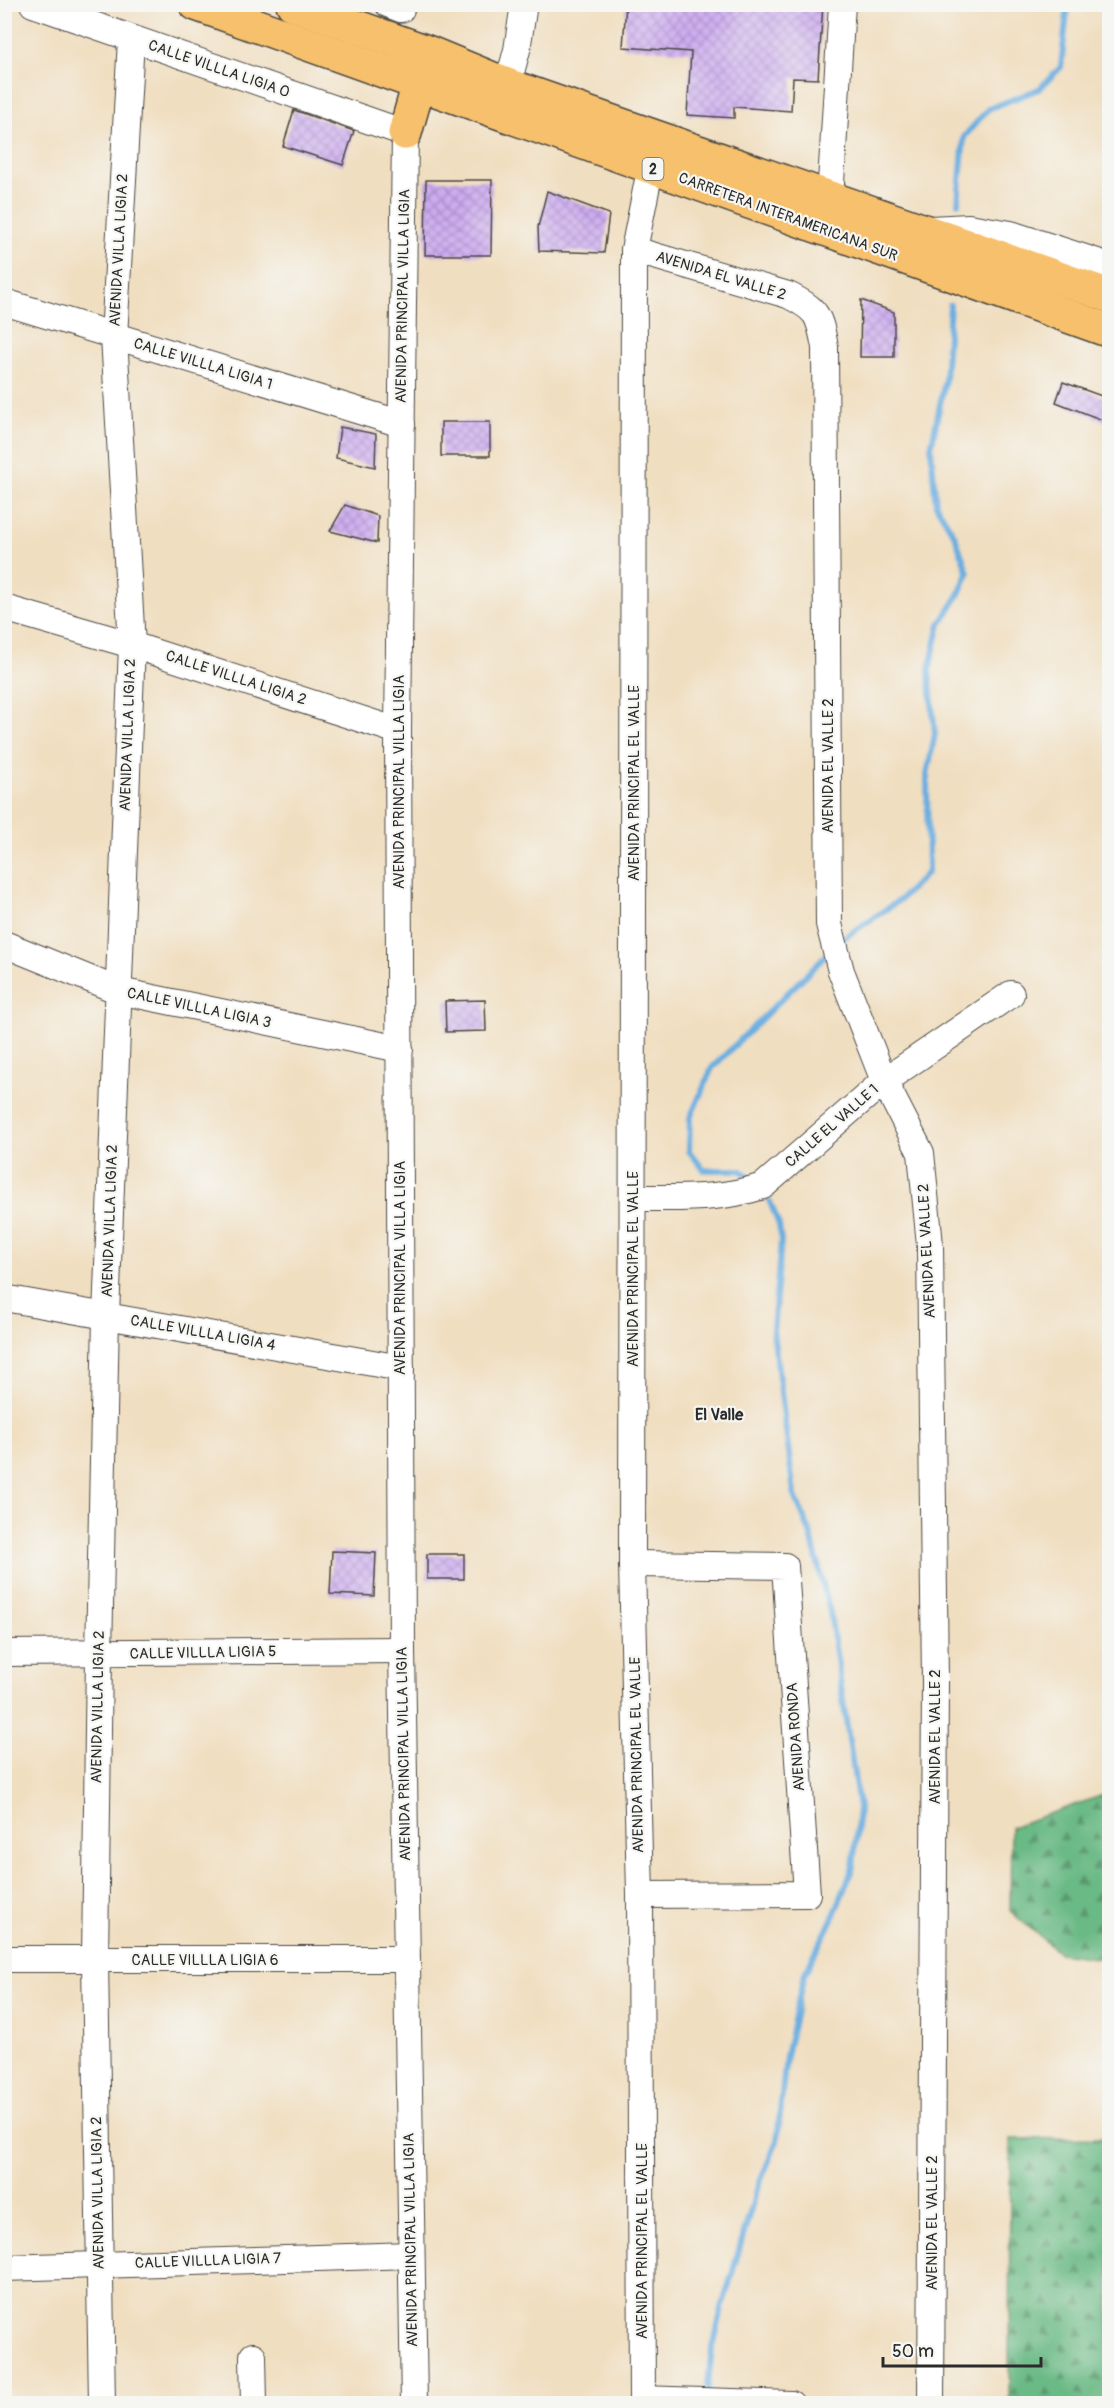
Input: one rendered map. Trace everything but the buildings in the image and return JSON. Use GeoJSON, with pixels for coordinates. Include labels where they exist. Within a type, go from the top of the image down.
{"type":"FeatureCollection","features":[{"type":"Feature","properties":{"kind":"highway","name":"CARRETERA INTERAMERICANA SUR"},"geometry":{"type":"LineString","coordinates":[[196,4],[420,83],[503,99],[653,153],[1110,332]]}},
{"type":"Feature","properties":{"kind":"highway","name":"CARRETERA INTERAMERICANA SUR"},"geometry":{"type":"LineString","coordinates":[[293,4],[427,52],[503,99]]}},
{"type":"Feature","properties":{"kind":"highway"},"geometry":{"type":"LineString","coordinates":[[405,132],[427,52]]}},
{"type":"Feature","properties":{"kind":"highway","name":"CARRETERA INTERAMERICANA SUR"},"geometry":{"type":"LineString","coordinates":[[653,153],[830,199],[1110,296]]}},
{"type":"Feature","properties":{"kind":"street","name":"CALLE VILLLA LIGIA 0"},"geometry":{"type":"LineString","coordinates":[[33,4],[131,40],[405,132]]}},
{"type":"Feature","properties":{"kind":"street"},"geometry":{"type":"LineString","coordinates":[[503,99],[517,50],[524,4]]}},
{"type":"Feature","properties":{"kind":"street"},"geometry":{"type":"LineString","coordinates":[[830,199],[842,4]]}},
{"type":"Feature","properties":{"kind":"street","name":"AVENIDA VILLA LIGIA 2"},"geometry":{"type":"LineString","coordinates":[[102,2403],[95,1960],[99,1654],[106,1316],[132,645],[114,337],[131,40]]}},
{"type":"Feature","properties":{"kind":"street","name":"AVENIDA PRINCIPAL VILLA LIGIA"},"geometry":{"type":"LineString","coordinates":[[405,132],[398,731],[402,1650],[414,2403]]}},
{"type":"Feature","properties":{"kind":"street","name":"AVENIDA PRINCIPAL EL VALLE"},"geometry":{"type":"LineString","coordinates":[[642,2401],[640,1896],[632,1564],[634,250],[653,153]]}},
{"type":"Feature","properties":{"kind":"street"},"geometry":{"type":"LineString","coordinates":[[922,230],[969,227],[1011,234],[1110,266]]}},
{"type":"Feature","properties":{"kind":"street","name":"AVENIDA EL VALLE 2"},"geometry":{"type":"LineString","coordinates":[[634,250],[788,295],[812,307],[820,320],[825,347],[831,931],[838,961],[884,1080],[921,1153],[930,1245],[935,1682],[931,2403]]}},
{"type":"Feature","properties":{"kind":"street","name":"CALLE VILLLA LIGIA 1"},"geometry":{"type":"LineString","coordinates":[[4,302],[402,424]]}},
{"type":"Feature","properties":{"kind":"street","name":"CALLE VILLLA LIGIA 2"},"geometry":{"type":"LineString","coordinates":[[4,608],[132,645],[398,731]]}},
{"type":"Feature","properties":{"kind":"street","name":"CALLE VILLLA LIGIA 3"},"geometry":{"type":"LineString","coordinates":[[4,944],[119,991],[400,1049]]}},
{"type":"Feature","properties":{"kind":"street","name":"CALLE EL VALLE 1"},"geometry":{"type":"LineString","coordinates":[[634,1198],[698,1198],[746,1192],[764,1186],[884,1080],[1011,994]]}},
{"type":"Feature","properties":{"kind":"street","name":"CALLE VILLLA LIGIA 4"},"geometry":{"type":"LineString","coordinates":[[4,1298],[401,1368]]}},
{"type":"Feature","properties":{"kind":"street","name":"AVENIDA RONDA"},"geometry":{"type":"LineString","coordinates":[[632,1564],[785,1566],[807,1894],[640,1896]]}},
{"type":"Feature","properties":{"kind":"street","name":"CALLE VILLLA LIGIA 5"},"geometry":{"type":"LineString","coordinates":[[4,1653],[402,1650]]}},
{"type":"Feature","properties":{"kind":"street","name":"CALLE VILLLA LIGIA 6"},"geometry":{"type":"LineString","coordinates":[[4,1959],[406,1959]]}},
{"type":"Feature","properties":{"kind":"street","name":"CALLE VILLLA LIGIA 7"},"geometry":{"type":"LineString","coordinates":[[4,2268],[411,2255]]}},
{"type":"Feature","properties":{"kind":"street"},"geometry":{"type":"LineString","coordinates":[[253,2356],[254,2403]]}},
{"type":"Feature","properties":{"kind":"street"},"geometry":{"type":"LineString","coordinates":[[642,2401],[791,2403]]}},
{"type":"Feature","properties":{"kind":"green space"},"geometry":{"type":"Polygon","coordinates":[[[1109,1793],[1109,1960],[1059,1953],[1010,1911],[1011,1827],[1109,1793]]]}},
{"type":"Feature","properties":{"kind":"green space"},"geometry":{"type":"Polygon","coordinates":[[[1109,2138],[1109,2403],[1009,2403],[1010,2139],[1109,2138]]]}},
{"type":"Feature","properties":{"kind":"waterway"},"geometry":{"type":"LineString","coordinates":[[958,203],[964,137],[988,109],[1039,89],[1061,67],[1068,4]]}},
{"type":"Feature","properties":{"kind":"waterway"},"geometry":{"type":"LineString","coordinates":[[841,940],[901,899],[928,872],[927,775],[935,734],[929,671],[940,624],[958,596],[968,573],[955,536],[936,505],[931,448],[945,380],[950,305]]}},
{"type":"Feature","properties":{"kind":"waterway"},"geometry":{"type":"LineString","coordinates":[[756,1181],[740,1170],[704,1170],[689,1151],[690,1118],[712,1068],[829,952]]}},
{"type":"Feature","properties":{"kind":"waterway"},"geometry":{"type":"LineString","coordinates":[[707,2396],[711,2356],[722,2308],[756,2192],[777,2141],[786,2056],[804,1975],[834,1915],[853,1867],[859,1808],[830,1612],[810,1532],[794,1493],[773,1331],[781,1241],[779,1225],[770,1202]]}},
{"type":"Feature","properties":{"kind":"district","name":"El Valle"},"geometry":{"type":"Point","coordinates":[719,1415]}}]}
